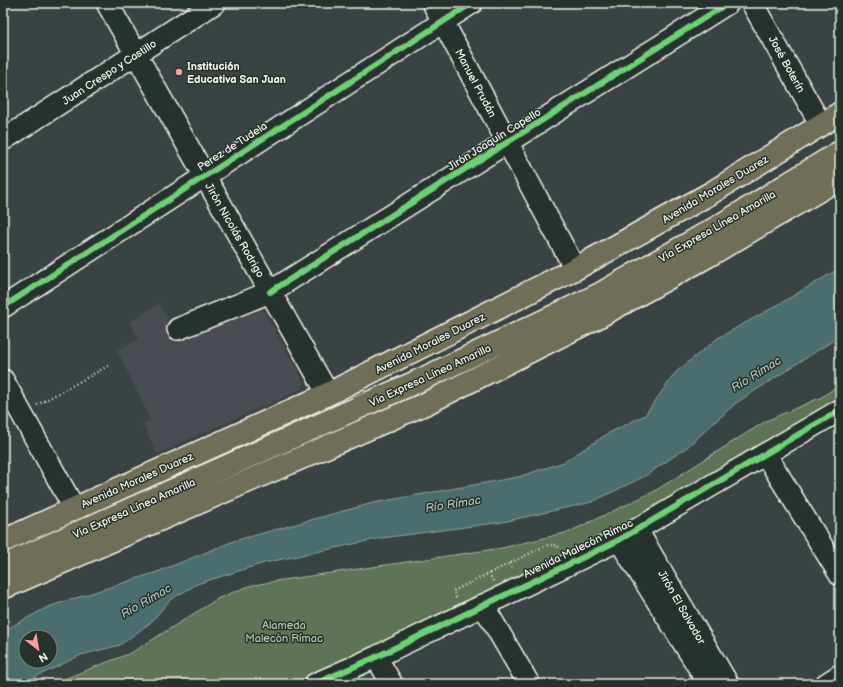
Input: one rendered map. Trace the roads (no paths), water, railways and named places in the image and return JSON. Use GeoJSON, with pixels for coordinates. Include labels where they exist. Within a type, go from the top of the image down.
{"type":"FeatureCollection","features":[{"type":"Feature","properties":{"kind":"main road","name":"Avenida Morales Duarez"},"geometry":{"type":"LineString","coordinates":[[3,541],[328,394],[575,269],[711,193],[840,113]]}},
{"type":"Feature","properties":{"kind":"main road","name":"Vía Expresa Línea Amarilla"},"geometry":{"type":"LineString","coordinates":[[4,582],[598,295],[721,225],[836,153]]}},
{"type":"Feature","properties":{"kind":"main road","name":"Vía Expresa Línea Amarilla"},"geometry":{"type":"LineString","coordinates":[[4,582],[427,403],[598,317],[708,256],[840,178]]}},
{"type":"Feature","properties":{"kind":"street","name":"Jirón Nicolás Rodrigo"},"geometry":{"type":"LineString","coordinates":[[107,3],[328,394]]}},
{"type":"Feature","properties":{"kind":"street","name":"Juan Crespo y Castillo"},"geometry":{"type":"LineString","coordinates":[[3,140],[215,3]]}},
{"type":"Feature","properties":{"kind":"street","name":"Manuel Prudán"},"geometry":{"type":"LineString","coordinates":[[433,3],[575,269]]}},
{"type":"Feature","properties":{"kind":"street","name":"Perez de Tudela"},"geometry":{"type":"LineString","coordinates":[[3,307],[472,3]]}},
{"type":"Feature","properties":{"kind":"street","name":"Jirón Joaquín Capello"},"geometry":{"type":"LineString","coordinates":[[178,329],[270,292],[728,3]]}},
{"type":"Feature","properties":{"kind":"street","name":"José Boterín"},"geometry":{"type":"LineString","coordinates":[[752,3],[821,125]]}},
{"type":"Feature","properties":{"kind":"street"},"geometry":{"type":"LineString","coordinates":[[3,380],[74,508]]}},
{"type":"Feature","properties":{"kind":"street","name":"Avenida Malecón Rímac"},"geometry":{"type":"LineString","coordinates":[[315,684],[376,657],[628,535],[840,410]]}},
{"type":"Feature","properties":{"kind":"street"},"geometry":{"type":"LineString","coordinates":[[766,455],[840,575]]}},
{"type":"Feature","properties":{"kind":"street","name":"Jirón El Salvador"},"geometry":{"type":"LineString","coordinates":[[628,535],[721,683]]}},
{"type":"Feature","properties":{"kind":"street"},"geometry":{"type":"LineString","coordinates":[[483,605],[529,684]]}},
{"type":"Feature","properties":{"kind":"street"},"geometry":{"type":"LineString","coordinates":[[376,657],[392,684]]}},
{"type":"Feature","properties":{"kind":"street"},"geometry":{"type":"LineString","coordinates":[[826,684],[840,675]]}},
{"type":"Feature","properties":{"kind":"water","name":"Río Rímac"},"geometry":{"type":"Polygon","coordinates":[[[840,268],[840,336],[736,403],[686,448],[645,476],[592,502],[503,522],[382,538],[264,563],[197,584],[170,600],[151,622],[120,645],[81,655],[58,666],[58,629],[18,629],[18,669],[52,669],[21,684],[3,684],[3,631],[48,607],[157,572],[234,541],[373,503],[518,477],[564,462],[609,433],[645,415],[676,372],[718,338],[840,268]]]}},
{"type":"Feature","properties":{"kind":"place","name":"Institución Educativa San Juan"},"geometry":{"type":"Point","coordinates":[179,72]}},
{"type":"Feature","properties":{"kind":"park label","name":"Alameda Malecón Rímac"},"geometry":{"type":"Point","coordinates":[284,631]}}]}
